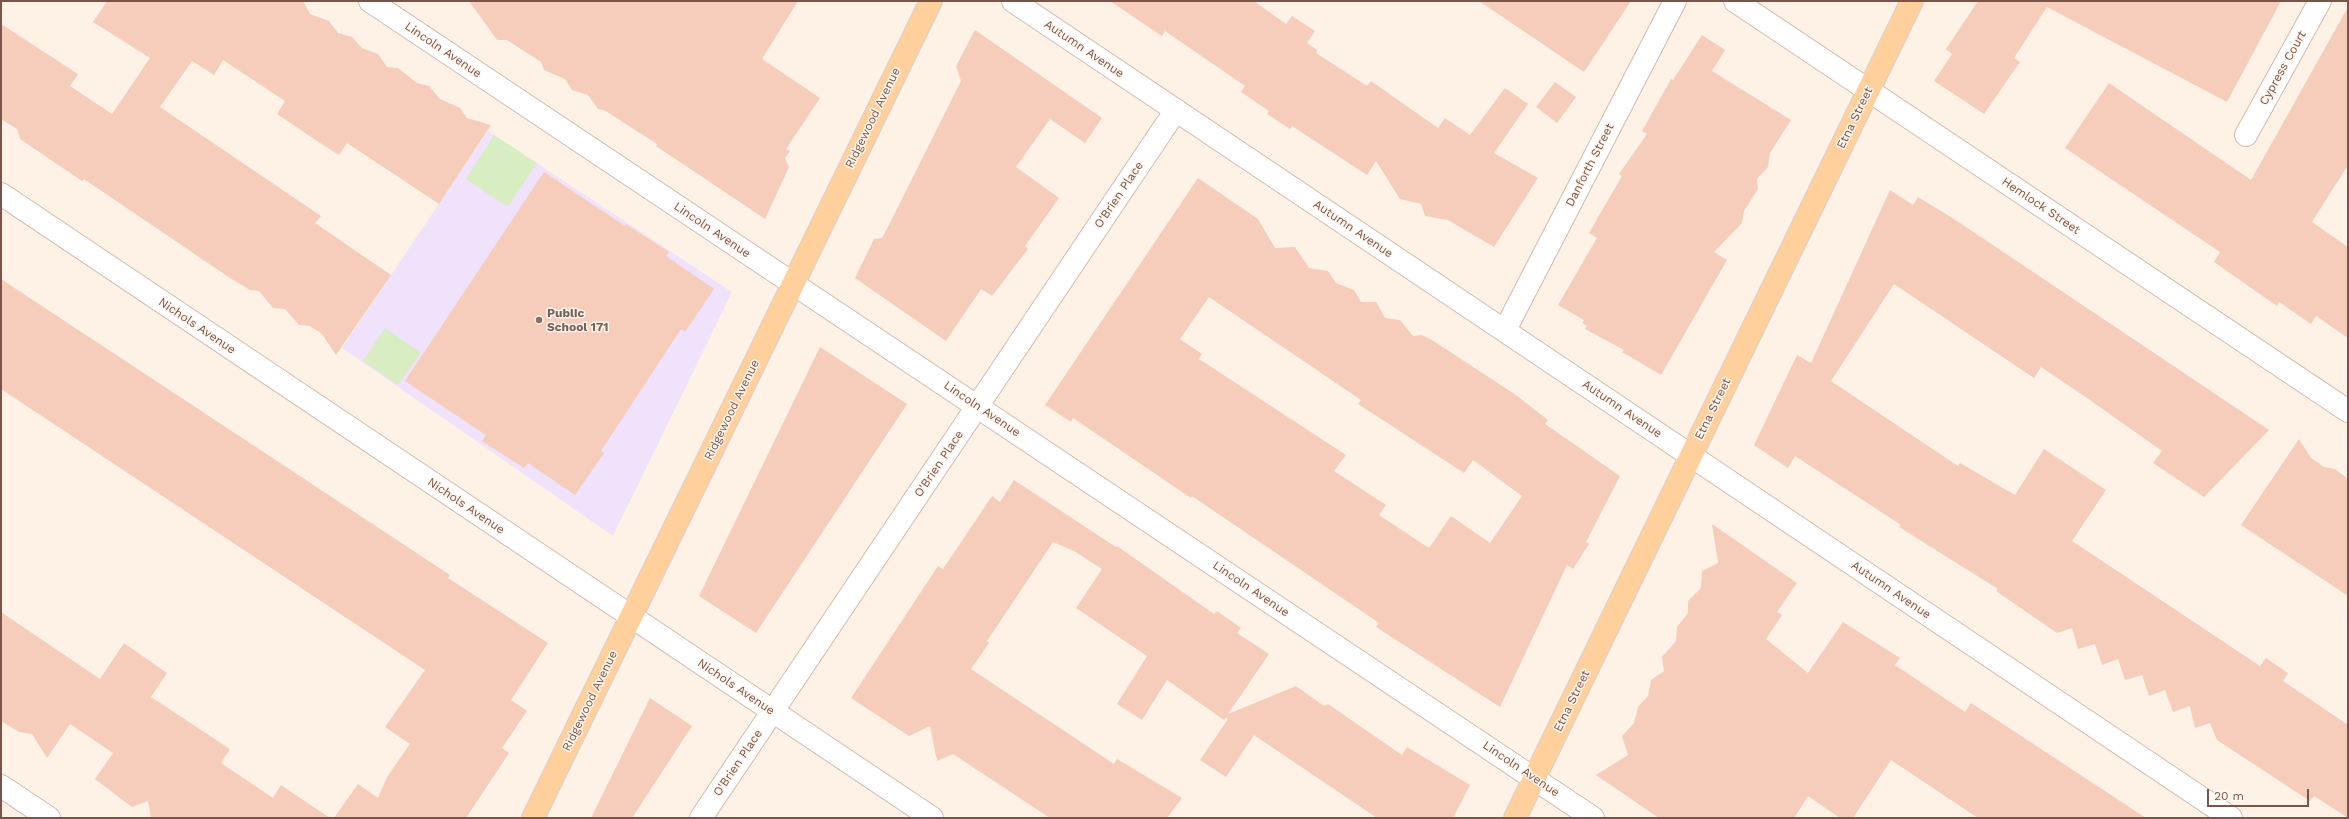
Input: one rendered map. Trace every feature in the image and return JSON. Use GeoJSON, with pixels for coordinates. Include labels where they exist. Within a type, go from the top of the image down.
{"type":"FeatureCollection","features":[{"type":"Feature","properties":{"kind":"main road","name":"Ridgewood Avenue"},"geometry":{"type":"LineString","coordinates":[[533,818],[931,1]]}},
{"type":"Feature","properties":{"kind":"main road","name":"Etna Street"},"geometry":{"type":"LineString","coordinates":[[1515,818],[1912,1]]}},
{"type":"Feature","properties":{"kind":"street","name":"Lincoln Avenue"},"geometry":{"type":"LineString","coordinates":[[370,1],[1593,818]]}},
{"type":"Feature","properties":{"kind":"street","name":"Autumn Avenue"},"geometry":{"type":"LineString","coordinates":[[1013,1],[2231,818]]}},
{"type":"Feature","properties":{"kind":"street","name":"Danforth Street"},"geometry":{"type":"LineString","coordinates":[[1505,330],[1675,1]]}},
{"type":"Feature","properties":{"kind":"street","name":"Hemlock Street"},"geometry":{"type":"LineString","coordinates":[[1735,1],[2348,411]]}},
{"type":"Feature","properties":{"kind":"street","name":"Cypress Court"},"geometry":{"type":"LineString","coordinates":[[2246,135],[2320,1]]}},
{"type":"Feature","properties":{"kind":"street","name":"O'Brien Place"},"geometry":{"type":"LineString","coordinates":[[701,818],[1176,110]]}},
{"type":"Feature","properties":{"kind":"street","name":"Nichols Avenue"},"geometry":{"type":"LineString","coordinates":[[1,194],[932,818]]}},
{"type":"Feature","properties":{"kind":"street"},"geometry":{"type":"LineString","coordinates":[[1,786],[49,818]]}},
{"type":"Feature","properties":{"kind":"shaded area","name":"Public School 171"},"geometry":{"type":"Polygon","coordinates":[[[488,131],[732,292],[613,536],[342,348],[488,131]]]}},
{"type":"Feature","properties":{"kind":"green space"},"geometry":{"type":"Polygon","coordinates":[[[494,135],[537,163],[508,207],[466,179],[494,135]]]}},
{"type":"Feature","properties":{"kind":"green space"},"geometry":{"type":"Polygon","coordinates":[[[385,328],[421,353],[398,385],[363,361],[385,328]]]}},
{"type":"Feature","properties":{"kind":"building"},"geometry":{"type":"Polygon","coordinates":[[[107,1],[303,1],[310,14],[329,21],[338,33],[352,37],[362,48],[378,54],[387,67],[398,68],[417,83],[429,86],[440,99],[460,108],[467,118],[491,125],[439,204],[347,143],[339,155],[323,145],[277,114],[285,101],[223,60],[214,75],[192,61],[160,107],[321,216],[315,223],[391,275],[336,355],[322,334],[310,326],[299,325],[285,309],[273,308],[259,291],[250,290],[230,278],[84,179],[82,181],[20,139],[17,129],[1,119],[1,24],[78,74],[70,86],[112,114],[150,58],[93,22],[107,1]]]}},
{"type":"Feature","properties":{"kind":"building"},"geometry":{"type":"Polygon","coordinates":[[[469,1],[798,1],[762,59],[820,98],[786,149],[790,151],[785,158],[789,167],[765,219],[656,146],[657,144],[604,110],[598,109],[588,95],[572,90],[565,79],[544,70],[541,62],[507,40],[497,40],[469,1]]]}},
{"type":"Feature","properties":{"kind":"building"},"geometry":{"type":"Polygon","coordinates":[[[1110,1],[1254,1],[1286,24],[1292,16],[1315,31],[1307,43],[1317,50],[1316,53],[1367,86],[1371,81],[1438,128],[1445,118],[1470,135],[1505,88],[1528,104],[1494,153],[1538,178],[1494,247],[1448,220],[1425,216],[1421,204],[1400,199],[1376,161],[1367,175],[1292,126],[1290,129],[1267,114],[1269,111],[1241,92],[1245,86],[1165,31],[1162,36],[1110,1]]]}},
{"type":"Feature","properties":{"kind":"building"},"geometry":{"type":"Polygon","coordinates":[[[1479,1],[1631,1],[1584,72],[1479,1]]]}},
{"type":"Feature","properties":{"kind":"building"},"geometry":{"type":"Polygon","coordinates":[[[1978,1],[2281,1],[2227,102],[2047,7],[2014,58],[2020,62],[1984,114],[1934,81],[1952,54],[1946,49],[1978,1]]]}},
{"type":"Feature","properties":{"kind":"building"},"geometry":{"type":"Polygon","coordinates":[[[2348,7],[2348,165],[2312,222],[2348,247],[2348,338],[2316,316],[2311,324],[2279,302],[2277,306],[2214,262],[2220,252],[2065,148],[2109,83],[2251,180],[2348,7]]]}},
{"type":"Feature","properties":{"kind":"building"},"geometry":{"type":"Polygon","coordinates":[[[975,30],[1102,118],[1085,143],[1050,119],[1016,167],[1059,198],[1025,246],[1028,249],[992,296],[981,289],[946,341],[855,278],[874,239],[882,238],[889,225],[961,81],[956,66],[975,30]]]}},
{"type":"Feature","properties":{"kind":"building"},"geometry":{"type":"Polygon","coordinates":[[[1702,35],[1725,50],[1712,71],[1791,120],[1770,153],[1768,167],[1757,179],[1758,189],[1744,211],[1742,223],[1714,252],[1727,260],[1661,375],[1622,352],[1624,350],[1585,329],[1587,326],[1582,323],[1584,320],[1558,305],[1597,238],[1589,233],[1622,176],[1619,174],[1647,134],[1642,131],[1671,79],[1673,80],[1702,35]]]}},
{"type":"Feature","properties":{"kind":"building"},"geometry":{"type":"Polygon","coordinates":[[[1555,82],[1576,97],[1557,123],[1536,107],[1555,82]]]}},
{"type":"Feature","properties":{"kind":"building","name":"Public School 171"},"geometry":{"type":"Polygon","coordinates":[[[544,172],[625,226],[626,224],[669,252],[666,256],[714,289],[685,332],[681,329],[601,451],[604,453],[575,495],[528,463],[524,468],[482,441],[486,435],[405,381],[544,172]]]}},
{"type":"Feature","properties":{"kind":"building"},"geometry":{"type":"Polygon","coordinates":[[[1198,178],[1258,219],[1275,248],[1295,247],[1309,268],[1328,271],[1336,283],[1354,290],[1361,302],[1376,302],[1385,318],[1400,320],[1413,336],[1422,335],[1432,340],[1516,395],[1548,420],[1545,424],[1620,476],[1586,542],[1589,544],[1573,569],[1567,565],[1500,707],[1376,627],[1379,623],[1192,496],[1191,498],[1073,418],[1071,422],[1045,405],[1198,178]],[[1209,297],[1180,339],[1202,354],[1199,359],[1346,455],[1334,471],[1386,505],[1379,515],[1429,548],[1451,516],[1490,543],[1522,496],[1473,460],[1464,473],[1358,404],[1361,400],[1209,297]]]}},
{"type":"Feature","properties":{"kind":"building"},"geometry":{"type":"Polygon","coordinates":[[[1890,190],[1913,205],[1918,197],[1954,219],[2269,430],[2204,497],[2153,463],[2162,451],[2087,398],[2041,367],[2034,378],[1894,284],[1831,381],[1958,466],[1960,463],[2015,495],[2044,449],[2106,490],[2072,541],[2260,666],[2266,658],[2288,673],[2283,681],[2348,725],[2348,818],[2314,796],[2310,801],[2217,740],[2210,723],[2195,728],[2190,706],[2173,712],[2165,690],[2149,696],[2142,675],[2125,680],[2118,659],[2102,665],[2095,644],[2078,649],[2072,628],[2057,633],[1996,591],[1998,589],[1899,527],[1901,525],[1795,456],[1788,468],[1754,445],[1797,355],[1811,363],[1890,190]]]}},
{"type":"Feature","properties":{"kind":"building"},"geometry":{"type":"Polygon","coordinates":[[[1,279],[450,575],[448,578],[548,643],[511,700],[527,711],[502,748],[509,753],[466,818],[334,818],[358,784],[378,798],[387,777],[410,744],[385,727],[425,670],[1,389],[1,279]]]}},
{"type":"Feature","properties":{"kind":"building"},"geometry":{"type":"Polygon","coordinates":[[[820,347],[907,404],[756,633],[699,596],[820,347]]]}},
{"type":"Feature","properties":{"kind":"building"},"geometry":{"type":"Polygon","coordinates":[[[2299,439],[2311,458],[2324,467],[2335,469],[2348,479],[2348,596],[2241,525],[2299,439]]]}},
{"type":"Feature","properties":{"kind":"building"},"geometry":{"type":"Polygon","coordinates":[[[1014,480],[1116,547],[1117,546],[1214,614],[1217,611],[1241,628],[1237,633],[1269,654],[1228,714],[1296,686],[1324,706],[1328,704],[1402,755],[1407,747],[1470,785],[1453,818],[1377,818],[1254,735],[1226,777],[1200,760],[1228,719],[1226,717],[1224,720],[1167,680],[1142,720],[1117,704],[1147,656],[1076,608],[1102,569],[1074,551],[1053,542],[987,641],[989,643],[971,669],[1114,764],[1117,759],[1182,798],[1167,818],[1050,818],[953,754],[937,761],[930,726],[909,736],[851,698],[938,566],[943,569],[992,496],[1000,502],[1014,480]]]}},
{"type":"Feature","properties":{"kind":"building"},"geometry":{"type":"Polygon","coordinates":[[[1712,524],[1797,583],[1777,612],[1782,615],[1766,639],[1808,673],[1843,622],[1900,658],[1895,665],[1965,712],[1971,703],[2146,818],[1978,818],[1891,760],[1853,818],[1840,818],[1808,796],[1794,818],[1659,818],[1596,775],[1628,755],[1622,736],[1634,723],[1638,707],[1648,696],[1651,680],[1664,671],[1662,657],[1676,641],[1677,627],[1688,613],[1688,601],[1701,588],[1702,571],[1718,563],[1712,524]]]}},
{"type":"Feature","properties":{"kind":"building"},"geometry":{"type":"Polygon","coordinates":[[[1,612],[100,679],[124,643],[167,673],[151,697],[230,749],[221,763],[273,798],[281,785],[330,818],[151,818],[148,801],[132,807],[95,779],[113,753],[70,724],[47,758],[32,734],[19,732],[1,721],[1,612]]]}},
{"type":"Feature","properties":{"kind":"building"},"geometry":{"type":"Polygon","coordinates":[[[650,698],[692,726],[632,818],[591,818],[650,698]]]}},
{"type":"Feature","properties":{"kind":"place","name":"Public School 171"},"geometry":{"type":"Point","coordinates":[539,320]}}]}
